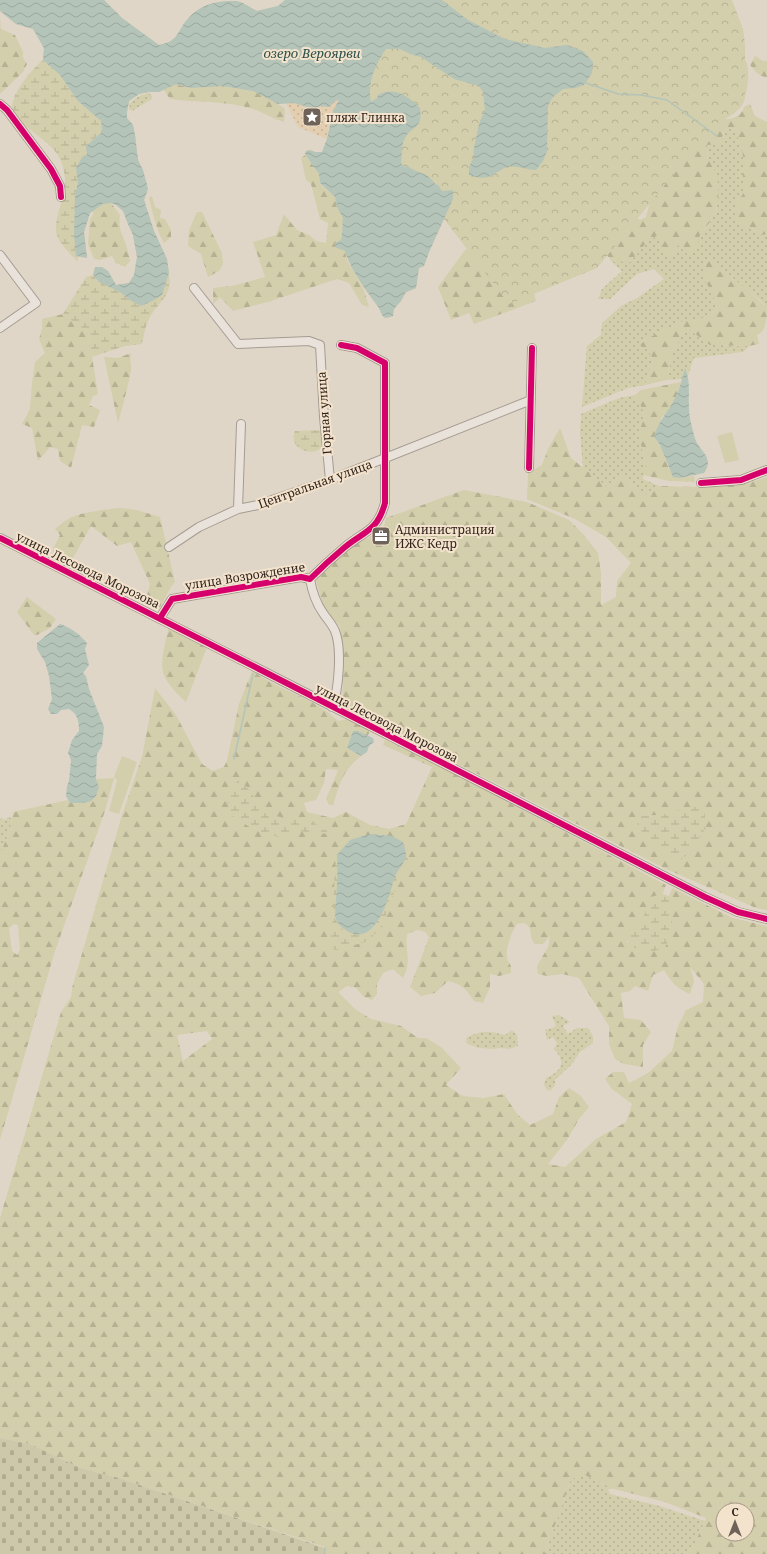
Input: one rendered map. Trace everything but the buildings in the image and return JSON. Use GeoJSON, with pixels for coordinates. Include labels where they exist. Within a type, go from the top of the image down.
{"type":"FeatureCollection","features":[{"type":"Feature","properties":{"kind":"street"},"geometry":{"type":"LineString","coordinates":[[0,104],[14,119],[51,169],[60,186],[61,197]]}},
{"type":"Feature","properties":{"kind":"street"},"geometry":{"type":"LineString","coordinates":[[0,255],[36,303],[0,328]]}},
{"type":"Feature","properties":{"kind":"street","name":"Горная улица"},"geometry":{"type":"LineString","coordinates":[[194,288],[238,344],[309,341],[320,345],[324,417],[330,480]]}},
{"type":"Feature","properties":{"kind":"street","name":"улица Возрождение"},"geometry":{"type":"LineString","coordinates":[[160,618],[172,599],[301,577],[310,579],[346,546],[370,531],[378,522],[385,503],[385,362],[357,348],[341,345]]}},
{"type":"Feature","properties":{"kind":"street"},"geometry":{"type":"LineString","coordinates":[[529,468],[532,348]]}},
{"type":"Feature","properties":{"kind":"street","name":"Центральная улица"},"geometry":{"type":"LineString","coordinates":[[170,547],[199,527],[238,509],[258,505],[330,480],[531,400]]}},
{"type":"Feature","properties":{"kind":"street"},"geometry":{"type":"LineString","coordinates":[[238,509],[241,424]]}},
{"type":"Feature","properties":{"kind":"street"},"geometry":{"type":"LineString","coordinates":[[701,483],[741,480],[767,470]]}},
{"type":"Feature","properties":{"kind":"street","name":"улица Лесовода Морозова"},"geometry":{"type":"LineString","coordinates":[[0,538],[160,618],[705,897],[738,912],[767,919]]}},
{"type":"Feature","properties":{"kind":"street"},"geometry":{"type":"LineString","coordinates":[[310,579],[316,601],[333,628],[338,646],[338,686],[332,707]]}},
{"type":"Feature","properties":{"kind":"green space"},"geometry":{"type":"Polygon","coordinates":[[[0,0],[104,0],[122,18],[159,45],[170,42],[176,37],[186,21],[196,11],[202,7],[222,1],[237,1],[257,11],[278,6],[285,0],[732,0],[743,29],[745,44],[745,97],[744,102],[737,111],[714,125],[597,268],[509,304],[444,219],[424,266],[419,268],[416,288],[406,292],[394,309],[393,316],[386,318],[382,315],[379,308],[355,274],[345,251],[335,247],[335,243],[341,240],[343,218],[337,207],[335,197],[320,183],[319,174],[305,154],[306,151],[310,150],[322,152],[327,139],[333,111],[339,100],[335,101],[329,107],[320,106],[314,109],[294,103],[278,104],[253,91],[222,86],[191,88],[176,84],[159,92],[139,94],[129,101],[127,118],[133,125],[138,160],[143,170],[148,189],[144,200],[154,231],[167,259],[169,273],[162,295],[141,306],[120,292],[99,282],[93,275],[95,267],[102,267],[108,271],[116,285],[129,283],[134,275],[137,257],[133,235],[123,211],[116,205],[111,203],[103,204],[90,213],[84,232],[87,258],[76,256],[74,235],[75,196],[78,182],[76,168],[83,156],[87,155],[86,146],[102,132],[101,121],[78,101],[60,75],[43,60],[44,48],[33,29],[16,24],[0,11],[0,0]]]}},
{"type":"Feature","properties":{"kind":"green space"},"geometry":{"type":"Polygon","coordinates":[[[0,18],[1,29],[15,35],[23,52],[23,58],[27,64],[23,72],[0,94],[0,18]]]}},
{"type":"Feature","properties":{"kind":"green space"},"geometry":{"type":"Polygon","coordinates":[[[755,56],[763,61],[767,61],[767,77],[759,75],[750,65],[755,56]]]}},
{"type":"Feature","properties":{"kind":"green space"},"geometry":{"type":"Polygon","coordinates":[[[744,58],[748,66],[748,84],[744,99],[723,119],[736,117],[741,113],[744,107],[750,104],[755,116],[767,122],[767,233],[764,235],[746,227],[738,221],[734,212],[736,203],[743,194],[743,155],[736,129],[730,128],[724,132],[720,144],[706,145],[708,158],[717,177],[718,201],[714,215],[700,233],[698,247],[688,255],[678,245],[671,256],[660,248],[658,235],[647,242],[630,262],[612,262],[604,251],[629,214],[640,220],[646,217],[651,198],[744,58]]]}},
{"type":"Feature","properties":{"kind":"green space"},"geometry":{"type":"Polygon","coordinates":[[[43,60],[60,75],[78,101],[101,121],[102,132],[86,146],[88,155],[76,168],[78,182],[75,196],[74,235],[78,262],[62,245],[56,232],[57,220],[65,185],[61,161],[51,146],[21,122],[13,111],[12,105],[14,98],[22,83],[33,69],[43,60]]]}},
{"type":"Feature","properties":{"kind":"green space"},"geometry":{"type":"Polygon","coordinates":[[[176,84],[191,88],[222,86],[253,91],[285,109],[284,122],[257,110],[243,106],[170,99],[163,89],[176,84]]]}},
{"type":"Feature","properties":{"kind":"green space"},"geometry":{"type":"Polygon","coordinates":[[[149,93],[152,96],[152,99],[132,111],[129,109],[130,103],[139,96],[149,93]]]}},
{"type":"Feature","properties":{"kind":"green space"},"geometry":{"type":"Polygon","coordinates":[[[730,128],[736,129],[743,155],[743,194],[736,203],[746,227],[764,235],[767,233],[767,308],[760,300],[716,264],[703,276],[716,302],[717,311],[709,316],[694,321],[684,321],[648,338],[648,350],[653,359],[645,385],[628,388],[582,407],[587,346],[601,335],[602,323],[621,306],[637,298],[664,279],[654,269],[637,274],[610,299],[598,299],[602,289],[622,271],[612,262],[630,262],[647,242],[658,234],[671,256],[678,245],[700,233],[708,226],[717,208],[717,176],[708,158],[706,145],[723,138],[724,132],[730,128]]]}},
{"type":"Feature","properties":{"kind":"green space"},"geometry":{"type":"Polygon","coordinates":[[[305,155],[319,173],[320,184],[335,197],[337,207],[343,218],[342,226],[347,260],[364,290],[369,307],[362,305],[349,283],[337,279],[271,301],[233,311],[220,297],[213,304],[213,288],[232,286],[265,277],[253,242],[276,235],[284,214],[297,230],[309,235],[316,241],[326,243],[328,223],[320,219],[311,184],[306,180],[301,158],[305,155]]]}},
{"type":"Feature","properties":{"kind":"green space"},"geometry":{"type":"Polygon","coordinates":[[[152,196],[155,207],[161,210],[160,218],[165,219],[171,230],[171,237],[164,243],[152,210],[149,198],[152,196]]]}},
{"type":"Feature","properties":{"kind":"green space"},"geometry":{"type":"Polygon","coordinates":[[[111,203],[120,215],[120,229],[130,261],[125,267],[116,263],[112,256],[100,260],[94,259],[88,244],[90,219],[93,215],[93,211],[103,204],[111,203]]]}},
{"type":"Feature","properties":{"kind":"green space"},"geometry":{"type":"Polygon","coordinates":[[[197,212],[202,212],[222,253],[223,264],[219,271],[208,277],[201,254],[188,246],[189,230],[197,212]]]}},
{"type":"Feature","properties":{"kind":"green space"},"geometry":{"type":"Polygon","coordinates":[[[516,218],[536,301],[474,324],[469,313],[451,320],[438,287],[465,250],[500,232],[516,218]]]}},
{"type":"Feature","properties":{"kind":"green space"},"geometry":{"type":"Polygon","coordinates":[[[708,258],[750,292],[767,309],[764,328],[757,335],[759,344],[749,346],[710,345],[690,330],[681,334],[673,351],[667,380],[645,385],[653,359],[648,350],[640,345],[648,338],[684,321],[694,321],[709,316],[717,311],[716,302],[703,276],[703,267],[708,258]]]}},
{"type":"Feature","properties":{"kind":"green space"},"geometry":{"type":"Polygon","coordinates":[[[169,274],[170,282],[167,294],[149,319],[142,344],[125,346],[92,357],[88,332],[63,314],[86,277],[93,275],[99,282],[120,292],[141,306],[162,295],[169,274]]]}},
{"type":"Feature","properties":{"kind":"green space"},"geometry":{"type":"Polygon","coordinates":[[[63,314],[88,332],[98,394],[93,396],[89,405],[100,410],[94,427],[82,425],[71,468],[60,461],[58,449],[50,447],[38,461],[32,428],[22,424],[30,409],[35,362],[45,353],[39,339],[42,329],[42,319],[63,314]]]}},
{"type":"Feature","properties":{"kind":"green space"},"geometry":{"type":"Polygon","coordinates":[[[690,330],[711,343],[732,346],[749,346],[743,352],[694,358],[688,375],[685,369],[682,379],[667,380],[673,351],[681,334],[690,330]]]}},
{"type":"Feature","properties":{"kind":"green space"},"geometry":{"type":"Polygon","coordinates":[[[131,353],[131,371],[118,423],[104,357],[118,358],[131,353]]]}},
{"type":"Feature","properties":{"kind":"green space"},"geometry":{"type":"Polygon","coordinates":[[[681,382],[676,397],[668,411],[662,417],[654,437],[662,449],[669,469],[680,478],[694,476],[695,482],[669,481],[643,475],[646,465],[638,432],[643,421],[644,413],[635,395],[641,390],[681,382]]]}},
{"type":"Feature","properties":{"kind":"green space"},"geometry":{"type":"Polygon","coordinates":[[[635,395],[644,414],[643,421],[638,432],[646,465],[643,479],[659,486],[645,494],[635,487],[624,474],[606,486],[583,468],[580,433],[581,414],[619,398],[635,395]]]}},
{"type":"Feature","properties":{"kind":"green space"},"geometry":{"type":"Polygon","coordinates":[[[560,428],[571,458],[606,486],[624,474],[635,487],[645,494],[659,486],[698,487],[745,484],[767,477],[767,910],[756,908],[666,869],[353,711],[342,701],[344,660],[340,627],[323,606],[316,579],[347,549],[383,530],[386,518],[464,490],[527,502],[569,520],[583,534],[598,553],[601,573],[601,605],[616,597],[617,581],[631,563],[606,537],[575,519],[527,499],[528,473],[542,465],[548,449],[560,428]],[[662,815],[640,816],[637,827],[662,815]]]}},
{"type":"Feature","properties":{"kind":"green space"},"geometry":{"type":"Polygon","coordinates":[[[322,430],[323,443],[321,448],[317,451],[305,451],[295,444],[295,431],[322,430]]]}},
{"type":"Feature","properties":{"kind":"green space"},"geometry":{"type":"Polygon","coordinates":[[[732,432],[739,460],[725,463],[717,436],[732,432]]]}},
{"type":"Feature","properties":{"kind":"green space"},"geometry":{"type":"Polygon","coordinates":[[[121,508],[137,510],[160,517],[175,582],[159,609],[145,603],[150,584],[131,542],[117,546],[91,526],[70,563],[53,554],[53,549],[60,535],[55,529],[66,520],[88,512],[121,508]]]}},
{"type":"Feature","properties":{"kind":"green space"},"geometry":{"type":"Polygon","coordinates":[[[27,597],[56,619],[50,628],[37,635],[34,635],[17,612],[27,597]]]}},
{"type":"Feature","properties":{"kind":"green space"},"geometry":{"type":"Polygon","coordinates":[[[169,627],[207,647],[186,702],[171,686],[164,675],[162,664],[169,627]]]}},
{"type":"Feature","properties":{"kind":"green space"},"geometry":{"type":"Polygon","coordinates":[[[252,671],[274,684],[322,708],[338,721],[349,719],[369,730],[369,734],[366,736],[358,731],[353,731],[347,748],[361,756],[346,772],[333,805],[329,805],[326,799],[338,770],[326,769],[324,783],[316,800],[304,803],[307,812],[333,818],[346,812],[370,825],[389,829],[406,824],[432,767],[383,745],[385,740],[434,763],[666,885],[650,924],[626,942],[650,947],[672,888],[733,918],[767,926],[767,1554],[684,1554],[692,1550],[706,1518],[665,1502],[614,1489],[585,1475],[571,1479],[545,1554],[324,1554],[325,1547],[119,1478],[80,1468],[30,1444],[0,1438],[0,1218],[61,1012],[71,997],[72,988],[122,815],[142,757],[155,688],[176,715],[202,764],[213,771],[224,767],[227,760],[239,704],[252,671]],[[525,923],[517,924],[508,945],[507,958],[511,966],[511,973],[499,976],[490,974],[490,987],[483,1003],[474,1001],[469,993],[463,988],[448,981],[435,993],[421,996],[410,987],[429,937],[425,932],[418,930],[407,934],[408,962],[403,978],[393,969],[383,973],[377,984],[377,994],[372,1000],[364,997],[356,988],[347,986],[338,992],[355,1009],[371,1019],[401,1026],[418,1038],[426,1038],[441,1047],[461,1068],[446,1085],[463,1096],[484,1098],[504,1094],[517,1114],[530,1125],[553,1114],[559,1097],[569,1088],[581,1096],[589,1107],[579,1119],[567,1140],[548,1164],[565,1167],[596,1139],[626,1122],[632,1104],[612,1089],[605,1079],[613,1072],[624,1072],[629,1083],[648,1073],[672,1051],[678,1026],[686,1010],[703,1002],[704,984],[690,967],[694,981],[690,994],[681,990],[675,985],[664,970],[653,975],[648,991],[635,986],[630,991],[621,993],[624,1018],[641,1020],[651,1032],[643,1045],[643,1067],[624,1064],[615,1059],[609,1044],[609,1026],[579,978],[562,974],[547,976],[538,974],[537,966],[548,947],[550,936],[543,944],[535,944],[531,938],[530,928],[525,923]],[[207,1031],[177,1035],[183,1061],[212,1039],[207,1031]]]}},
{"type":"Feature","properties":{"kind":"green space"},"geometry":{"type":"Polygon","coordinates":[[[122,756],[137,762],[119,814],[109,811],[117,780],[114,777],[122,756]]]}},
{"type":"Feature","properties":{"kind":"green space"},"geometry":{"type":"Polygon","coordinates":[[[114,778],[105,811],[55,951],[0,1140],[0,854],[10,830],[13,812],[68,800],[70,803],[83,803],[96,796],[98,786],[96,779],[114,778]],[[14,924],[9,928],[12,951],[17,955],[20,949],[18,925],[14,924]]]}},
{"type":"Feature","properties":{"kind":"green space"},"geometry":{"type":"Polygon","coordinates":[[[240,778],[258,802],[275,816],[314,823],[330,833],[320,834],[298,831],[283,838],[254,830],[233,816],[225,795],[240,778]]]}},
{"type":"Feature","properties":{"kind":"green space"},"geometry":{"type":"Polygon","coordinates":[[[689,807],[704,807],[706,827],[693,850],[677,863],[637,827],[639,816],[662,815],[689,807]]]}},
{"type":"Feature","properties":{"kind":"green space"},"geometry":{"type":"Polygon","coordinates":[[[7,817],[12,818],[10,830],[0,854],[0,818],[6,820],[7,817]]]}},
{"type":"Feature","properties":{"kind":"green space"},"geometry":{"type":"Polygon","coordinates":[[[403,842],[408,852],[408,862],[400,871],[383,924],[369,941],[337,950],[331,949],[329,935],[333,920],[335,862],[337,855],[338,874],[335,919],[342,929],[351,933],[388,898],[392,889],[394,878],[406,855],[403,842]]]}},
{"type":"Feature","properties":{"kind":"green space"},"geometry":{"type":"Polygon","coordinates":[[[663,894],[669,896],[673,929],[665,948],[651,952],[630,947],[626,933],[643,919],[650,897],[663,894]]]}},
{"type":"Feature","properties":{"kind":"green space"},"geometry":{"type":"Polygon","coordinates":[[[559,1015],[570,1022],[563,1026],[568,1034],[577,1028],[588,1028],[593,1036],[593,1043],[580,1052],[572,1064],[555,1080],[555,1085],[550,1091],[546,1089],[544,1084],[546,1078],[559,1069],[561,1062],[554,1049],[557,1043],[553,1037],[547,1040],[545,1029],[550,1029],[556,1026],[552,1016],[559,1015]]]}},
{"type":"Feature","properties":{"kind":"green space"},"geometry":{"type":"Polygon","coordinates":[[[512,1030],[517,1035],[518,1046],[509,1049],[479,1048],[467,1044],[466,1038],[481,1032],[505,1035],[512,1030]]]}},
{"type":"Feature","properties":{"kind":"green space"},"geometry":{"type":"Polygon","coordinates":[[[0,1438],[30,1444],[80,1468],[119,1478],[325,1548],[324,1554],[0,1554],[0,1438]]]}},
{"type":"Feature","properties":{"kind":"green space"},"geometry":{"type":"Polygon","coordinates":[[[585,1475],[614,1489],[608,1489],[610,1494],[659,1506],[705,1521],[692,1550],[684,1554],[545,1554],[571,1479],[585,1475]]]}},
{"type":"Feature","properties":{"kind":"sand","name":"пляж Глинка"},"geometry":{"type":"Polygon","coordinates":[[[340,100],[329,123],[327,139],[298,127],[286,103],[294,103],[314,109],[320,106],[329,107],[335,101],[340,100]]]}},
{"type":"Feature","properties":{"kind":"water","name":"озеро Вероярви"},"geometry":{"type":"Polygon","coordinates":[[[0,0],[104,0],[122,18],[159,45],[173,39],[186,21],[196,11],[202,7],[222,1],[237,1],[257,11],[278,6],[285,0],[442,0],[468,20],[505,39],[545,48],[567,45],[583,51],[593,62],[592,73],[584,85],[576,88],[563,89],[552,98],[548,106],[547,151],[543,161],[536,170],[507,167],[489,177],[479,178],[469,175],[469,167],[473,159],[479,124],[485,109],[483,92],[479,86],[454,79],[421,57],[400,49],[386,49],[378,61],[371,81],[371,102],[377,98],[378,95],[384,92],[395,92],[406,96],[420,108],[421,115],[419,123],[405,138],[402,147],[401,163],[404,167],[408,166],[428,177],[438,185],[442,191],[453,190],[453,199],[424,266],[419,268],[416,288],[406,292],[394,309],[393,316],[386,318],[382,315],[379,308],[355,274],[345,251],[335,247],[335,243],[341,240],[343,218],[337,207],[335,197],[320,183],[319,174],[305,154],[306,151],[310,150],[322,152],[327,139],[333,111],[339,100],[335,101],[329,107],[320,106],[314,109],[294,103],[278,104],[253,91],[222,86],[191,88],[176,84],[159,92],[139,94],[129,101],[127,118],[133,125],[138,160],[143,170],[148,189],[144,200],[154,231],[167,259],[169,273],[162,295],[141,306],[120,292],[99,282],[93,275],[95,267],[102,267],[108,271],[116,285],[129,283],[134,275],[137,257],[133,235],[123,211],[116,205],[111,203],[103,204],[90,213],[84,232],[87,258],[76,256],[74,235],[75,196],[78,182],[76,168],[83,156],[87,155],[86,146],[102,132],[101,121],[78,101],[60,75],[43,60],[44,48],[33,29],[16,24],[0,11],[0,0]]]}},
{"type":"Feature","properties":{"kind":"water"},"geometry":{"type":"Polygon","coordinates":[[[685,368],[689,383],[689,411],[692,425],[696,441],[705,454],[708,462],[704,473],[680,478],[673,477],[660,445],[654,437],[658,425],[677,395],[685,368]]]}},
{"type":"Feature","properties":{"kind":"water"},"geometry":{"type":"Polygon","coordinates":[[[60,624],[68,627],[87,643],[85,649],[89,665],[83,673],[86,676],[89,689],[104,727],[102,746],[97,754],[96,779],[99,787],[96,796],[91,801],[84,803],[70,803],[66,796],[71,760],[68,753],[72,740],[79,731],[79,724],[74,713],[69,709],[61,710],[57,714],[51,714],[48,709],[52,699],[49,676],[45,662],[37,649],[37,643],[60,624]]]}},
{"type":"Feature","properties":{"kind":"water"},"geometry":{"type":"Polygon","coordinates":[[[353,731],[358,731],[373,738],[374,742],[369,746],[367,752],[361,756],[347,748],[353,731]]]}},
{"type":"Feature","properties":{"kind":"water"},"geometry":{"type":"Polygon","coordinates":[[[370,834],[392,836],[403,842],[406,855],[395,876],[389,897],[380,918],[367,932],[358,934],[349,932],[343,928],[335,917],[337,855],[350,840],[370,834]]]}},
{"type":"Feature","properties":{"kind":"waterway"},"geometry":{"type":"LineString","coordinates":[[586,83],[618,94],[641,95],[667,100],[717,136]]}},
{"type":"Feature","properties":{"kind":"waterway"},"geometry":{"type":"LineString","coordinates":[[234,759],[253,674]]}},
{"type":"Feature","properties":{"kind":"waterway"},"geometry":{"type":"LineString","coordinates":[[324,1554],[325,1548]]}},
{"type":"Feature","properties":{"kind":"cycle path"},"geometry":{"type":"LineString","coordinates":[[0,104],[7,110],[51,169],[60,186],[61,197]]}},
{"type":"Feature","properties":{"kind":"cycle path"},"geometry":{"type":"LineString","coordinates":[[160,618],[172,599],[301,577],[310,579],[345,547],[369,530],[378,520],[385,503],[385,363],[357,348],[341,345]]}},
{"type":"Feature","properties":{"kind":"cycle path"},"geometry":{"type":"LineString","coordinates":[[529,468],[532,348]]}},
{"type":"Feature","properties":{"kind":"cycle path"},"geometry":{"type":"LineString","coordinates":[[701,483],[741,480],[767,470]]}},
{"type":"Feature","properties":{"kind":"cycle path"},"geometry":{"type":"LineString","coordinates":[[0,538],[705,897],[738,912],[767,919]]}},
{"type":"Feature","properties":{"kind":"place","name":"пляж Глинка"},"geometry":{"type":"Point","coordinates":[312,117]}},
{"type":"Feature","properties":{"kind":"place","name":"Администрация ИЖС Кедр"},"geometry":{"type":"Point","coordinates":[381,536]}}]}
